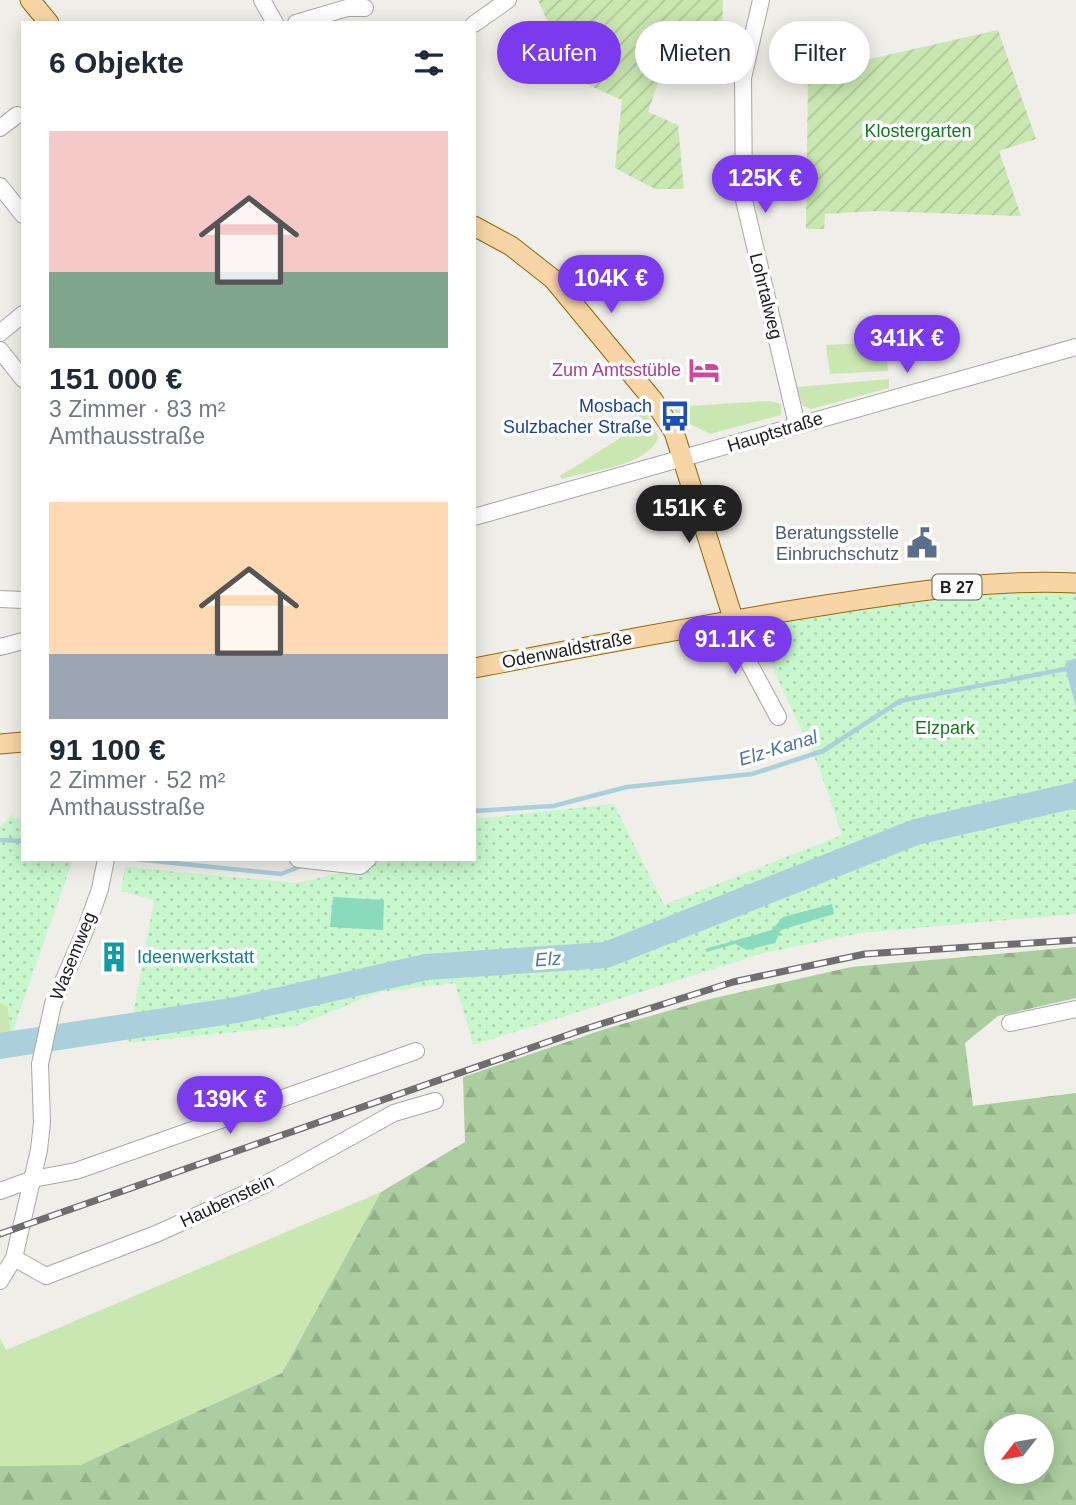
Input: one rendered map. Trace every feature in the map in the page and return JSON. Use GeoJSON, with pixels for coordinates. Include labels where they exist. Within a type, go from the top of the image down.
{"type":"FeatureCollection","features":[{"type":"Feature","properties":{"kind":"main road"},"geometry":{"type":"LineString","coordinates":[[30,0],[47,21]]}},
{"type":"Feature","properties":{"kind":"main road"},"geometry":{"type":"LineString","coordinates":[[476,227],[511,246],[572,298],[653,400],[674,432],[733,618]]}},
{"type":"Feature","properties":{"kind":"main road","name":"Odenwaldstraße"},"geometry":{"type":"LineString","coordinates":[[476,668],[733,618],[971,585],[1076,583]]}},
{"type":"Feature","properties":{"kind":"main road"},"geometry":{"type":"LineString","coordinates":[[0,744],[21,742]]}},
{"type":"Feature","properties":{"kind":"street"},"geometry":{"type":"LineString","coordinates":[[262,0],[274,21]]}},
{"type":"Feature","properties":{"kind":"street"},"geometry":{"type":"LineString","coordinates":[[476,23],[508,0]]}},
{"type":"Feature","properties":{"kind":"street","name":"Lohrtalweg"},"geometry":{"type":"LineString","coordinates":[[761,0],[743,78],[744,200],[797,425]]}},
{"type":"Feature","properties":{"kind":"street"},"geometry":{"type":"LineString","coordinates":[[303,21],[347,8],[365,8]]}},
{"type":"Feature","properties":{"kind":"street"},"geometry":{"type":"LineString","coordinates":[[0,128],[17,115]]}},
{"type":"Feature","properties":{"kind":"street"},"geometry":{"type":"LineString","coordinates":[[0,186],[21,212]]}},
{"type":"Feature","properties":{"kind":"street"},"geometry":{"type":"LineString","coordinates":[[0,332],[21,316]]}},
{"type":"Feature","properties":{"kind":"street","name":"Hauptstraße"},"geometry":{"type":"LineString","coordinates":[[476,516],[683,460],[1076,346]]}},
{"type":"Feature","properties":{"kind":"street"},"geometry":{"type":"LineString","coordinates":[[0,349],[21,376]]}},
{"type":"Feature","properties":{"kind":"street"},"geometry":{"type":"LineString","coordinates":[[0,599],[21,600]]}},
{"type":"Feature","properties":{"kind":"street"},"geometry":{"type":"LineString","coordinates":[[733,618],[742,650],[778,717]]}},
{"type":"Feature","properties":{"kind":"street"},"geometry":{"type":"LineString","coordinates":[[0,647],[21,642]]}},
{"type":"Feature","properties":{"kind":"street","name":"Wasemweg"},"geometry":{"type":"LineString","coordinates":[[0,1281],[14,1258],[33,1179],[42,1123],[40,1064],[53,1004],[85,931],[100,889],[106,861]]}},
{"type":"Feature","properties":{"kind":"street"},"geometry":{"type":"LineString","coordinates":[[307,861],[360,866],[366,861]]}},
{"type":"Feature","properties":{"kind":"street"},"geometry":{"type":"LineString","coordinates":[[1010,1023],[1076,1009]]}},
{"type":"Feature","properties":{"kind":"street"},"geometry":{"type":"LineString","coordinates":[[0,1191],[33,1179],[76,1171],[416,1051]]}},
{"type":"Feature","properties":{"kind":"street","name":"Haubenstein"},"geometry":{"type":"LineString","coordinates":[[14,1258],[46,1276],[168,1228],[264,1185],[394,1113],[435,1101]]}},
{"type":"Feature","properties":{"kind":"green space"},"geometry":{"type":"Polygon","coordinates":[[[538,0],[723,0],[722,21],[635,21],[635,84],[657,84],[648,112],[678,125],[684,189],[655,189],[615,168],[622,100],[586,84],[621,84],[621,21],[547,21],[538,0]]]}},
{"type":"Feature","properties":{"kind":"green space","name":"Klostergarten"},"geometry":{"type":"Polygon","coordinates":[[[998,30],[1036,139],[999,151],[1021,216],[877,211],[825,214],[824,229],[806,229],[808,84],[870,84],[870,59],[998,30]]]}},
{"type":"Feature","properties":{"kind":"green space"},"geometry":{"type":"Polygon","coordinates":[[[912,340],[913,354],[895,354],[895,341],[912,340]]]}},
{"type":"Feature","properties":{"kind":"green space"},"geometry":{"type":"Polygon","coordinates":[[[886,342],[888,371],[830,374],[826,345],[886,342]]]}},
{"type":"Feature","properties":{"kind":"green space"},"geometry":{"type":"Polygon","coordinates":[[[889,379],[889,388],[811,409],[802,405],[797,387],[889,379]]]}},
{"type":"Feature","properties":{"kind":"green space"},"geometry":{"type":"Polygon","coordinates":[[[770,401],[781,404],[781,415],[710,434],[682,420],[672,407],[770,401]]]}},
{"type":"Feature","properties":{"kind":"green space"},"geometry":{"type":"Polygon","coordinates":[[[645,409],[658,437],[653,447],[643,455],[617,466],[562,479],[560,476],[638,427],[632,417],[645,409]]]}},
{"type":"Feature","properties":{"kind":"green space","name":"Elzpark"},"geometry":{"type":"Polygon","coordinates":[[[986,589],[1076,591],[1076,658],[1066,662],[1065,668],[1076,707],[1076,914],[860,933],[764,953],[473,1045],[455,983],[379,992],[296,1026],[128,1043],[154,900],[121,891],[125,867],[297,883],[345,872],[350,861],[476,861],[476,819],[614,804],[664,905],[842,835],[819,767],[761,643],[775,624],[986,589]]]}},
{"type":"Feature","properties":{"kind":"green space"},"geometry":{"type":"Polygon","coordinates":[[[13,814],[14,819],[21,819],[21,861],[72,861],[11,1036],[8,1007],[0,1003],[0,827],[13,814]]]}},
{"type":"Feature","properties":{"kind":"green space"},"geometry":{"type":"Polygon","coordinates":[[[333,897],[384,900],[383,930],[330,927],[333,897]]]}},
{"type":"Feature","properties":{"kind":"green space"},"geometry":{"type":"Polygon","coordinates":[[[832,904],[834,914],[781,930],[775,943],[747,950],[735,944],[707,952],[705,949],[772,930],[783,917],[832,904]]]}},
{"type":"Feature","properties":{"kind":"green space"},"geometry":{"type":"Polygon","coordinates":[[[1076,947],[1076,998],[998,1016],[965,1043],[973,1106],[1076,1093],[1076,1505],[0,1505],[0,1466],[80,1465],[282,1373],[381,1192],[465,1142],[463,1077],[605,1029],[706,1000],[851,967],[1076,947]]]}},
{"type":"Feature","properties":{"kind":"green space"},"geometry":{"type":"Polygon","coordinates":[[[0,1003],[8,1007],[11,1036],[0,1045],[0,1003]]]}},
{"type":"Feature","properties":{"kind":"green space"},"geometry":{"type":"Polygon","coordinates":[[[381,1192],[282,1373],[80,1465],[0,1466],[0,1338],[6,1350],[381,1192]]]}},
{"type":"Feature","properties":{"kind":"water"},"geometry":{"type":"Polygon","coordinates":[[[1076,658],[1076,707],[1065,668],[1066,662],[1076,658]]]}},
{"type":"Feature","properties":{"kind":"waterway","name":"Elz-Kanal"},"geometry":{"type":"LineString","coordinates":[[476,811],[553,806],[627,787],[752,774],[823,751],[900,701],[1076,667]]}},
{"type":"Feature","properties":{"kind":"waterway","name":"Elz"},"geometry":{"type":"LineString","coordinates":[[0,1046],[237,1010],[426,967],[606,955],[916,832],[1076,795]]}},
{"type":"Feature","properties":{"kind":"waterway","name":"Elz-Kanal"},"geometry":{"type":"LineString","coordinates":[[0,840],[21,841]]}},
{"type":"Feature","properties":{"kind":"waterway","name":"Elz-Kanal"},"geometry":{"type":"LineString","coordinates":[[154,861],[281,874],[304,865]]}},
{"type":"Feature","properties":{"kind":"railway"},"geometry":{"type":"LineString","coordinates":[[0,1234],[579,1031],[733,982],[865,954],[1076,940]]}},
{"type":"Feature","properties":{"kind":"place","name":"Zum Amtsstüble"},"geometry":{"type":"Point","coordinates":[704,370]}},
{"type":"Feature","properties":{"kind":"place","name":"Mosbach Sulzbacher Straße"},"geometry":{"type":"Point","coordinates":[675,416]}},
{"type":"Feature","properties":{"kind":"place","name":"Beratungsstelle Einbruchschutz"},"geometry":{"type":"Point","coordinates":[922,543]}},
{"type":"Feature","properties":{"kind":"place","name":"Ideenwerkstatt"},"geometry":{"type":"Point","coordinates":[114,957]}}]}
